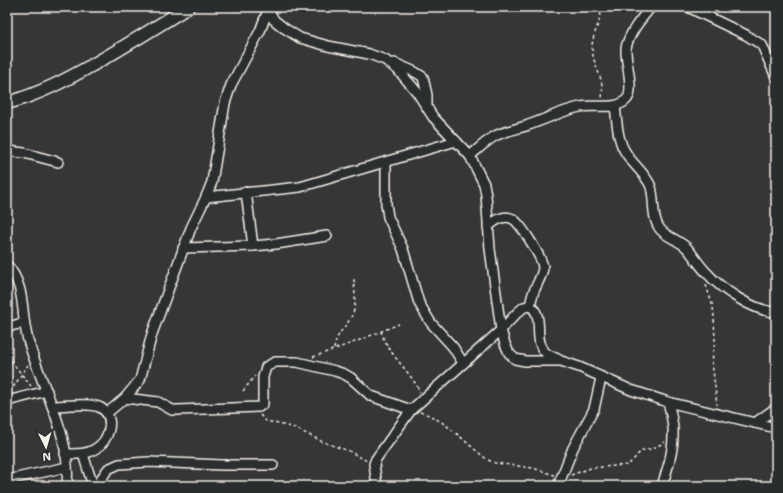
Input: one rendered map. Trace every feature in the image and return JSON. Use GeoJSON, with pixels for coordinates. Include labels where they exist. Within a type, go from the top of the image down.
{"type":"FeatureCollection","features":[{"type":"Feature","properties":{"kind":"main road"},"geometry":{"type":"LineString","coordinates":[[7,103],[32,95],[66,80],[188,7]]}},
{"type":"Feature","properties":{"kind":"street"},"geometry":{"type":"LineString","coordinates":[[470,156],[496,136],[507,131],[526,126],[570,109],[591,105],[615,106],[625,101],[630,94],[626,48],[630,36],[640,20],[651,7]]}},
{"type":"Feature","properties":{"kind":"street"},"geometry":{"type":"LineString","coordinates":[[688,7],[746,35],[762,45],[776,77]]}},
{"type":"Feature","properties":{"kind":"street"},"geometry":{"type":"LineString","coordinates":[[267,8],[274,20],[300,38],[328,46],[369,54],[415,72],[423,77],[427,95],[427,107]]}},
{"type":"Feature","properties":{"kind":"street"},"geometry":{"type":"LineString","coordinates":[[107,413],[125,398],[140,380],[152,334],[190,228],[212,182],[225,103],[231,85],[260,31],[267,8]]}},
{"type":"Feature","properties":{"kind":"street"},"geometry":{"type":"LineString","coordinates":[[385,60],[398,70],[442,127],[470,156],[484,184],[501,330],[509,353],[515,359],[525,361],[561,361]]}},
{"type":"Feature","properties":{"kind":"street"},"geometry":{"type":"LineString","coordinates":[[615,106],[622,146],[626,154],[649,182],[653,194],[655,215],[660,229],[686,248],[707,274],[729,292],[757,307],[771,312],[776,312]]}},
{"type":"Feature","properties":{"kind":"street"},"geometry":{"type":"LineString","coordinates":[[206,197],[300,187],[456,141]]}},
{"type":"Feature","properties":{"kind":"street"},"geometry":{"type":"LineString","coordinates":[[7,151],[24,153],[58,162]]}},
{"type":"Feature","properties":{"kind":"street"},"geometry":{"type":"LineString","coordinates":[[386,162],[386,204],[388,217],[403,249],[419,303],[431,323],[453,347],[463,363]]}},
{"type":"Feature","properties":{"kind":"street"},"geometry":{"type":"LineString","coordinates":[[246,192],[253,246]]}},
{"type":"Feature","properties":{"kind":"street"},"geometry":{"type":"LineString","coordinates":[[488,227],[498,220],[507,218],[513,220],[520,226],[541,258],[543,267],[542,273],[530,306]]}},
{"type":"Feature","properties":{"kind":"street"},"geometry":{"type":"LineString","coordinates":[[183,248],[253,246],[327,236]]}},
{"type":"Feature","properties":{"kind":"street"},"geometry":{"type":"LineString","coordinates":[[7,265],[17,281],[21,292],[24,323],[34,358],[52,406],[65,454],[67,486]]}},
{"type":"Feature","properties":{"kind":"street"},"geometry":{"type":"LineString","coordinates":[[377,486],[374,464],[376,459],[411,410],[501,330],[517,313],[524,307],[530,306],[534,308],[536,314],[542,350],[561,361],[631,390],[668,402],[776,428]]}},
{"type":"Feature","properties":{"kind":"street"},"geometry":{"type":"LineString","coordinates":[[7,326],[24,323]]}},
{"type":"Feature","properties":{"kind":"street"},"geometry":{"type":"LineString","coordinates":[[125,398],[158,402],[172,410],[259,407],[263,404],[263,377],[266,367],[275,362],[302,362],[344,374],[351,378],[371,396],[411,410]]}},
{"type":"Feature","properties":{"kind":"street"},"geometry":{"type":"LineString","coordinates":[[560,482],[573,448],[594,409],[601,378]]}},
{"type":"Feature","properties":{"kind":"street"},"geometry":{"type":"LineString","coordinates":[[8,397],[37,394],[47,391]]}},
{"type":"Feature","properties":{"kind":"street"},"geometry":{"type":"LineString","coordinates":[[662,486],[672,450],[673,436],[672,419],[668,402]]}},
{"type":"Feature","properties":{"kind":"street"},"geometry":{"type":"LineString","coordinates":[[52,406],[90,406],[100,408],[107,413],[109,423],[108,432],[103,444],[94,450],[83,454],[65,454]]}},
{"type":"Feature","properties":{"kind":"street"},"geometry":{"type":"LineString","coordinates":[[755,423],[776,408]]}},
{"type":"Feature","properties":{"kind":"street"},"geometry":{"type":"LineString","coordinates":[[83,454],[93,486]]}},
{"type":"Feature","properties":{"kind":"street"},"geometry":{"type":"LineString","coordinates":[[98,486],[101,478],[108,469],[119,464],[148,462],[222,466],[273,465]]}},
{"type":"Feature","properties":{"kind":"street"},"geometry":{"type":"LineString","coordinates":[[7,480],[67,468]]}},
{"type":"Feature","properties":{"kind":"path"},"geometry":{"type":"LineString","coordinates":[[601,7],[600,18],[592,46],[593,56],[602,83],[603,90],[601,105]]}},
{"type":"Feature","properties":{"kind":"path"},"geometry":{"type":"LineString","coordinates":[[334,350],[339,334],[349,321],[354,310],[354,278]]}},
{"type":"Feature","properties":{"kind":"path"},"geometry":{"type":"LineString","coordinates":[[706,282],[714,316],[715,341],[712,361],[718,414]]}},
{"type":"Feature","properties":{"kind":"path"},"geometry":{"type":"LineString","coordinates":[[302,362],[399,324]]}},
{"type":"Feature","properties":{"kind":"path"},"geometry":{"type":"LineString","coordinates":[[381,331],[386,343],[415,383],[422,399]]}},
{"type":"Feature","properties":{"kind":"path"},"geometry":{"type":"LineString","coordinates":[[7,356],[37,394]]}},
{"type":"Feature","properties":{"kind":"path"},"geometry":{"type":"LineString","coordinates":[[243,392],[252,379],[266,367]]}},
{"type":"Feature","properties":{"kind":"path"},"geometry":{"type":"LineString","coordinates":[[8,397],[21,374]]}},
{"type":"Feature","properties":{"kind":"path"},"geometry":{"type":"LineString","coordinates":[[252,407],[266,421],[295,428],[323,442],[343,448],[374,464]]}},
{"type":"Feature","properties":{"kind":"path"},"geometry":{"type":"LineString","coordinates":[[411,410],[429,415],[452,431],[476,452],[488,460],[495,463],[533,468],[560,482],[591,468],[628,465],[641,451],[655,448],[673,436]]}}]}
